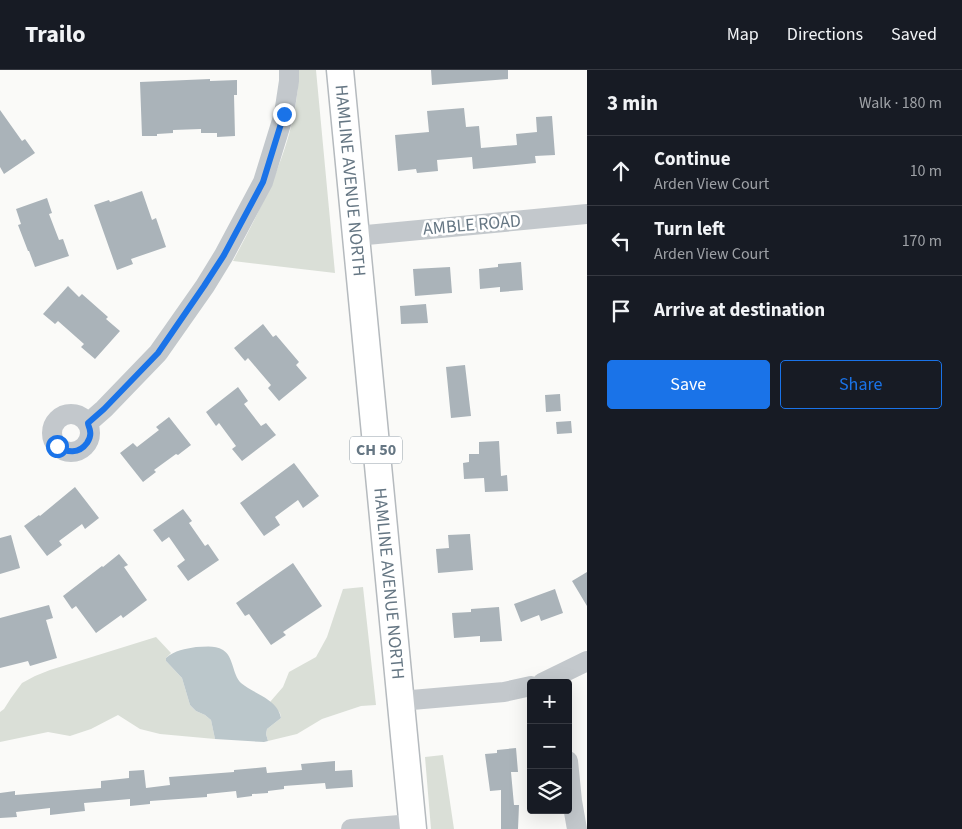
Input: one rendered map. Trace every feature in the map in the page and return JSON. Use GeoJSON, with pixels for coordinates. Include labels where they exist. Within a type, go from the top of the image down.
{"type":"FeatureCollection","features":[{"type":"Feature","properties":{"kind":"main road","name":"HAMLINE AVENUE NORTH"},"geometry":{"type":"LineString","coordinates":[[340,70],[412,826]]}},
{"type":"Feature","properties":{"kind":"street"},"geometry":{"type":"LineString","coordinates":[[88,423],[158,353],[224,255],[263,182],[284,114],[289,70]]}},
{"type":"Feature","properties":{"kind":"street","name":"AMBLE ROAD"},"geometry":{"type":"LineString","coordinates":[[356,236],[587,214]]}},
{"type":"Feature","properties":{"kind":"street"},"geometry":{"type":"LineString","coordinates":[[555,679],[587,661]]}},
{"type":"Feature","properties":{"kind":"street"},"geometry":{"type":"LineString","coordinates":[[400,701],[504,692],[527,687]]}},
{"type":"Feature","properties":{"kind":"street"},"geometry":{"type":"LineString","coordinates":[[569,769],[577,829]]}},
{"type":"Feature","properties":{"kind":"street"},"geometry":{"type":"LineString","coordinates":[[351,829],[412,826]]}},
{"type":"Feature","properties":{"kind":"shaded area"},"geometry":{"type":"Polygon","coordinates":[[[299,70],[316,70],[335,273],[233,261],[257,215],[286,146],[297,96],[299,70]]]}},
{"type":"Feature","properties":{"kind":"shaded area"},"geometry":{"type":"Polygon","coordinates":[[[363,587],[376,705],[361,706],[322,719],[297,734],[268,741],[267,729],[281,718],[280,713],[270,702],[283,687],[289,672],[316,657],[327,637],[343,589],[363,587]]]}},
{"type":"Feature","properties":{"kind":"shaded area"},"geometry":{"type":"Polygon","coordinates":[[[156,637],[171,653],[166,658],[166,661],[182,678],[190,705],[211,720],[215,739],[160,734],[140,729],[118,715],[91,729],[70,736],[48,732],[0,742],[0,712],[22,683],[50,670],[156,637]]]}},
{"type":"Feature","properties":{"kind":"shaded area"},"geometry":{"type":"Polygon","coordinates":[[[196,647],[220,648],[227,653],[241,683],[270,701],[279,711],[281,718],[267,729],[268,741],[215,739],[211,720],[190,705],[182,678],[166,661],[166,658],[173,653],[196,647]]]}},
{"type":"Feature","properties":{"kind":"shaded area"},"geometry":{"type":"Polygon","coordinates":[[[443,755],[454,829],[431,829],[425,757],[443,755]]]}},
{"type":"Feature","properties":{"kind":"building"},"geometry":{"type":"Polygon","coordinates":[[[431,70],[508,70],[508,79],[432,85],[431,70]]]}},
{"type":"Feature","properties":{"kind":"building"},"geometry":{"type":"Polygon","coordinates":[[[210,79],[210,81],[237,80],[237,95],[234,95],[235,136],[217,137],[217,133],[201,133],[201,129],[173,130],[173,133],[142,136],[140,82],[210,79]]]}},
{"type":"Feature","properties":{"kind":"building"},"geometry":{"type":"Polygon","coordinates":[[[464,108],[466,127],[479,126],[481,148],[517,145],[516,134],[537,132],[536,117],[552,116],[555,155],[535,156],[536,163],[473,169],[472,157],[437,160],[438,171],[417,173],[416,169],[398,171],[395,135],[429,132],[427,111],[464,108]]]}},
{"type":"Feature","properties":{"kind":"building"},"geometry":{"type":"Polygon","coordinates":[[[0,110],[22,141],[25,139],[35,153],[4,174],[0,167],[0,110]]]}},
{"type":"Feature","properties":{"kind":"building"},"geometry":{"type":"Polygon","coordinates":[[[142,191],[152,220],[156,218],[166,247],[131,259],[133,264],[117,270],[94,205],[109,200],[110,202],[142,191]]]}},
{"type":"Feature","properties":{"kind":"building"},"geometry":{"type":"Polygon","coordinates":[[[47,198],[52,213],[49,214],[59,240],[63,239],[69,256],[35,267],[18,225],[21,224],[16,209],[47,198]]]}},
{"type":"Feature","properties":{"kind":"building"},"geometry":{"type":"Polygon","coordinates":[[[521,262],[523,290],[500,292],[500,287],[480,289],[479,269],[498,267],[498,264],[521,262]]]}},
{"type":"Feature","properties":{"kind":"building"},"geometry":{"type":"Polygon","coordinates":[[[450,267],[452,293],[415,296],[413,269],[450,267]]]}},
{"type":"Feature","properties":{"kind":"building"},"geometry":{"type":"Polygon","coordinates":[[[68,286],[79,297],[82,294],[108,317],[106,319],[120,331],[95,359],[81,347],[84,344],[58,321],[55,324],[43,314],[68,286]]]}},
{"type":"Feature","properties":{"kind":"building"},"geometry":{"type":"Polygon","coordinates":[[[426,304],[428,323],[401,324],[400,306],[426,304]]]}},
{"type":"Feature","properties":{"kind":"building"},"geometry":{"type":"Polygon","coordinates":[[[263,324],[273,337],[276,335],[299,362],[296,365],[307,378],[279,401],[268,388],[271,385],[248,358],[245,361],[234,348],[263,324]]]}},
{"type":"Feature","properties":{"kind":"building"},"geometry":{"type":"Polygon","coordinates":[[[465,365],[471,416],[451,418],[446,367],[465,365]]]}},
{"type":"Feature","properties":{"kind":"building"},"geometry":{"type":"Polygon","coordinates":[[[238,387],[248,401],[244,404],[261,426],[266,423],[276,435],[242,461],[232,449],[236,446],[219,423],[216,426],[206,412],[238,387]]]}},
{"type":"Feature","properties":{"kind":"building"},"geometry":{"type":"Polygon","coordinates":[[[560,394],[561,411],[546,412],[545,395],[560,394]]]}},
{"type":"Feature","properties":{"kind":"building"},"geometry":{"type":"Polygon","coordinates":[[[169,417],[191,445],[154,470],[156,472],[143,482],[120,453],[133,443],[137,447],[159,430],[156,427],[169,417]]]}},
{"type":"Feature","properties":{"kind":"building"},"geometry":{"type":"Polygon","coordinates":[[[571,421],[572,433],[557,434],[556,422],[571,421]]]}},
{"type":"Feature","properties":{"kind":"building"},"geometry":{"type":"Polygon","coordinates":[[[499,441],[501,476],[507,475],[508,491],[485,492],[484,478],[464,479],[463,463],[469,462],[469,454],[479,454],[479,442],[499,441]]]}},
{"type":"Feature","properties":{"kind":"building"},"geometry":{"type":"Polygon","coordinates":[[[294,463],[319,496],[303,508],[298,500],[275,517],[280,525],[264,536],[240,503],[294,463]]]}},
{"type":"Feature","properties":{"kind":"building"},"geometry":{"type":"Polygon","coordinates":[[[75,487],[99,518],[85,529],[82,524],[59,541],[62,545],[47,556],[24,526],[40,516],[75,487]]]}},
{"type":"Feature","properties":{"kind":"building"},"geometry":{"type":"Polygon","coordinates":[[[183,509],[192,521],[189,523],[205,546],[208,544],[219,560],[188,581],[177,566],[185,560],[169,537],[162,542],[153,530],[183,509]]]}},
{"type":"Feature","properties":{"kind":"building"},"geometry":{"type":"Polygon","coordinates":[[[470,534],[473,570],[438,573],[436,549],[449,548],[448,535],[470,534]]]}},
{"type":"Feature","properties":{"kind":"building"},"geometry":{"type":"Polygon","coordinates":[[[11,535],[20,568],[0,574],[0,538],[11,535]]]}},
{"type":"Feature","properties":{"kind":"building"},"geometry":{"type":"Polygon","coordinates":[[[119,554],[128,565],[124,567],[147,600],[123,618],[121,615],[96,633],[76,606],[72,609],[63,596],[119,554]]]}},
{"type":"Feature","properties":{"kind":"building"},"geometry":{"type":"Polygon","coordinates":[[[293,563],[322,606],[283,632],[286,635],[271,645],[249,614],[245,616],[236,603],[293,563]]]}},
{"type":"Feature","properties":{"kind":"building"},"geometry":{"type":"Polygon","coordinates":[[[587,572],[587,606],[572,581],[587,572]]]}},
{"type":"Feature","properties":{"kind":"building"},"geometry":{"type":"Polygon","coordinates":[[[555,589],[563,613],[541,621],[539,615],[521,622],[514,604],[555,589]]]}},
{"type":"Feature","properties":{"kind":"building"},"geometry":{"type":"Polygon","coordinates":[[[49,605],[53,618],[46,620],[57,658],[30,666],[28,661],[0,668],[0,618],[49,605]]]}},
{"type":"Feature","properties":{"kind":"building"},"geometry":{"type":"Polygon","coordinates":[[[499,607],[502,641],[480,642],[480,636],[454,638],[452,613],[471,612],[471,609],[499,607]]]}},
{"type":"Feature","properties":{"kind":"building"},"geometry":{"type":"Polygon","coordinates":[[[516,748],[518,772],[511,772],[514,805],[519,805],[518,829],[501,829],[501,790],[490,791],[485,754],[497,753],[497,750],[516,748]]]}},
{"type":"Feature","properties":{"kind":"building"},"geometry":{"type":"Polygon","coordinates":[[[335,761],[335,771],[352,770],[353,787],[326,789],[325,783],[284,786],[284,789],[237,798],[236,791],[207,794],[207,797],[150,801],[150,804],[130,806],[130,799],[84,803],[85,811],[50,815],[50,808],[16,812],[17,817],[0,818],[0,793],[15,791],[15,795],[101,788],[101,781],[129,778],[129,771],[144,770],[146,788],[170,785],[169,777],[234,772],[234,770],[266,767],[267,773],[302,770],[301,764],[335,761]]]}},
{"type":"Feature","properties":{"kind":"route"},"geometry":{"type":"LineString","coordinates":[[57,446],[70,452],[83,448],[89,440],[88,423],[158,353],[204,286],[224,255],[263,182],[284,114]]}}]}
